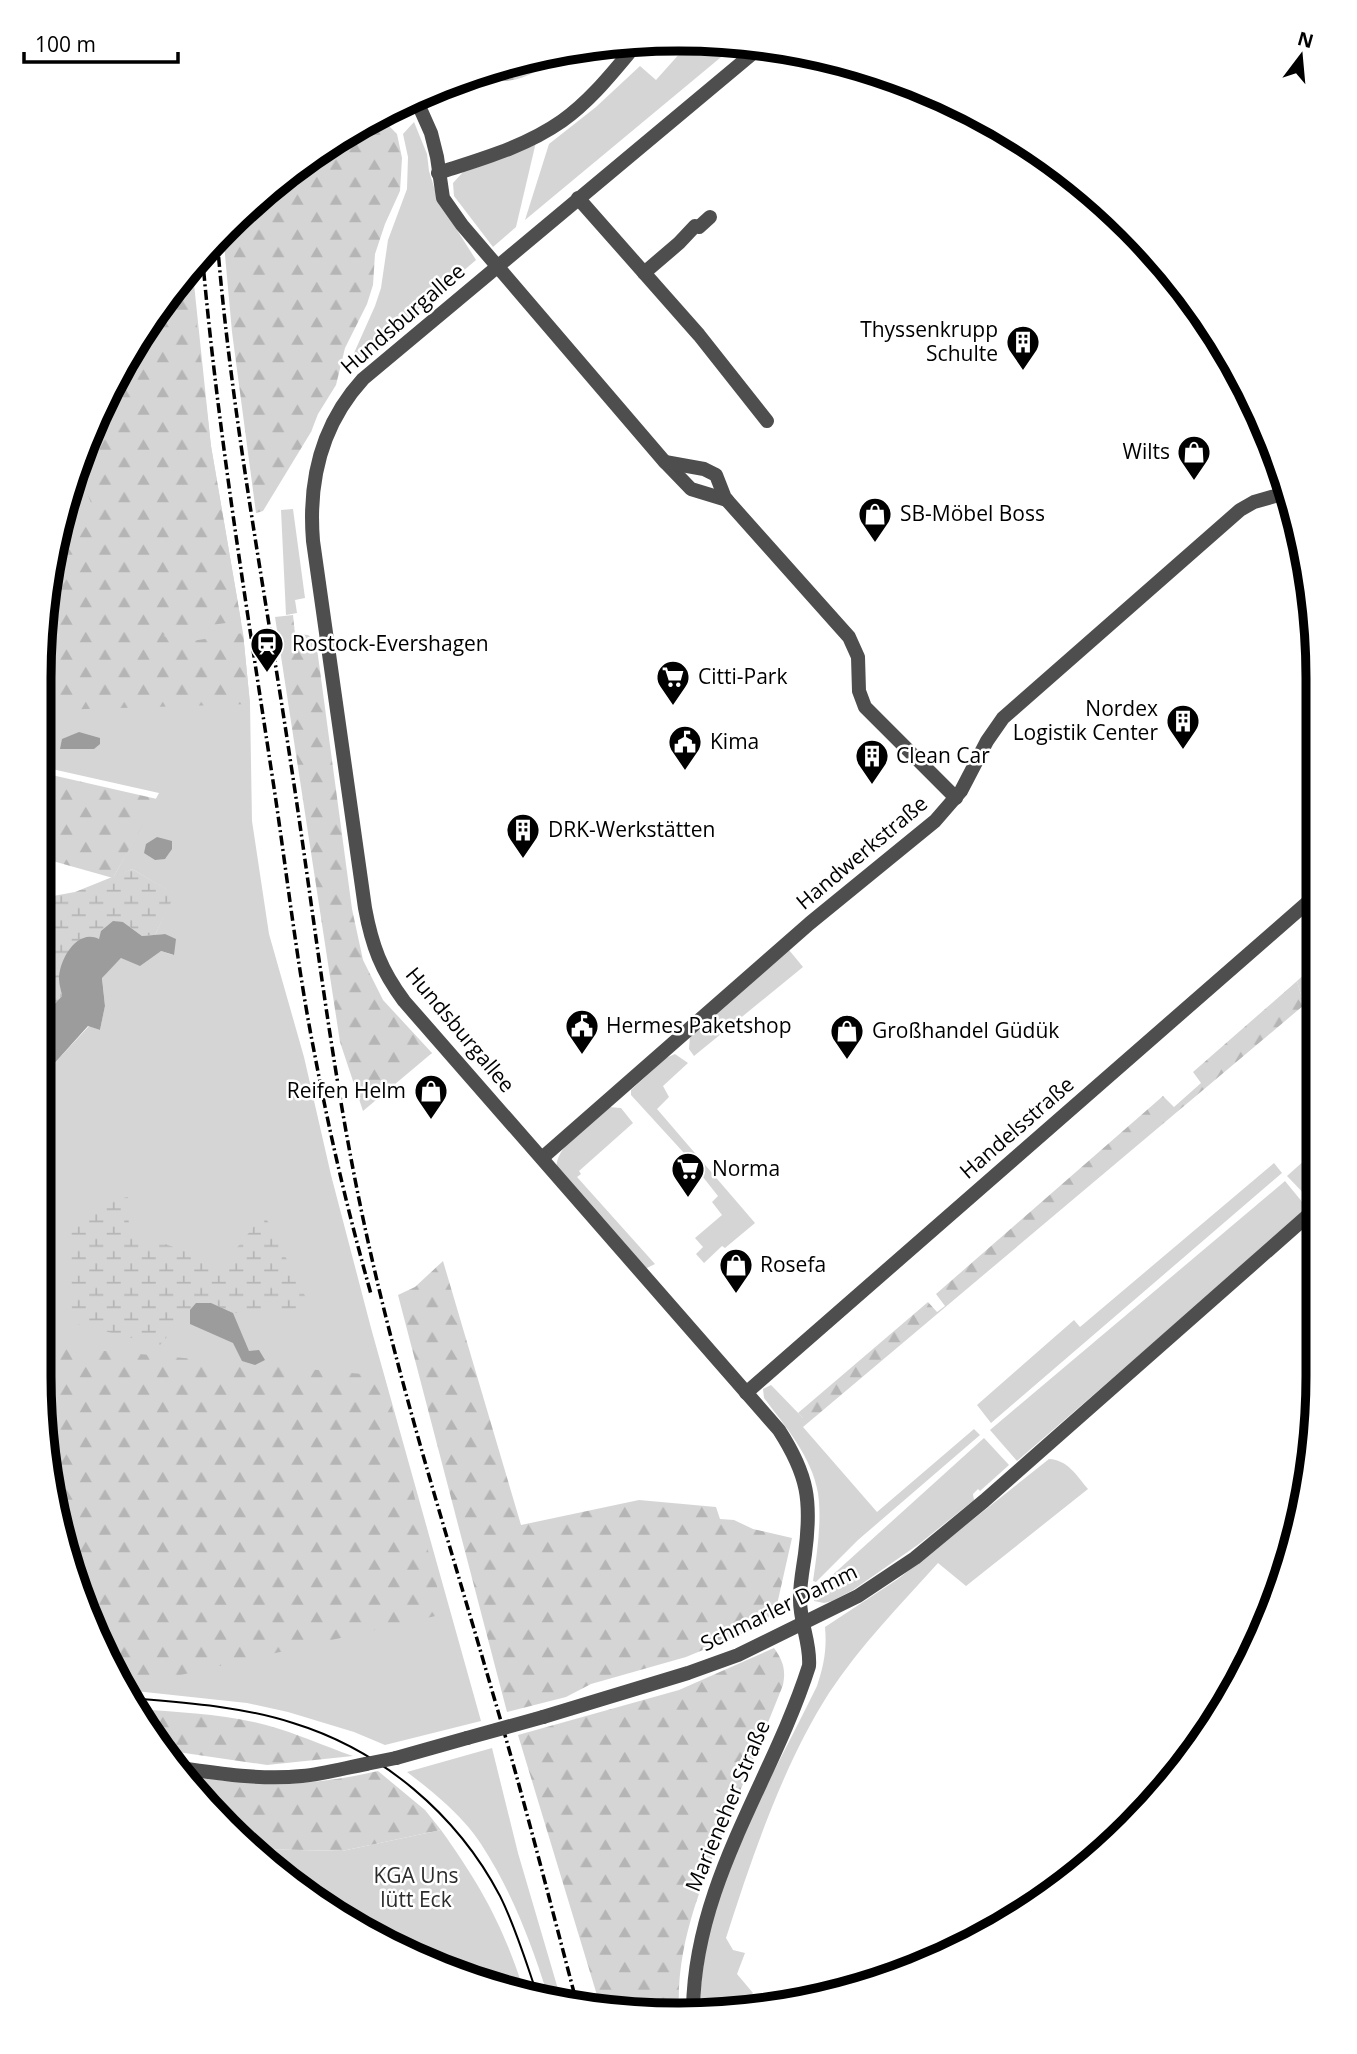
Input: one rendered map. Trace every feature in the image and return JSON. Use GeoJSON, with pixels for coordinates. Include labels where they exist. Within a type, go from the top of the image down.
{"type":"FeatureCollection","features":[{"type":"Feature","properties":{"kind":"street"},"geometry":{"type":"LineString","coordinates":[[438,173],[501,153],[561,122],[595,92],[629,53]]}},
{"type":"Feature","properties":{"kind":"street","name":"Hundsburgallee"},"geometry":{"type":"LineString","coordinates":[[751,55],[383,360],[350,393],[331,425],[319,456],[313,485],[311,520],[365,908],[374,951],[404,1001],[779,1430],[796,1457],[805,1479],[809,1514],[800,1597],[802,1624]]}},
{"type":"Feature","properties":{"kind":"street"},"geometry":{"type":"LineString","coordinates":[[419,107],[438,158],[443,198],[496,267]]}},
{"type":"Feature","properties":{"kind":"street"},"geometry":{"type":"LineString","coordinates":[[578,198],[699,335],[767,421]]}},
{"type":"Feature","properties":{"kind":"street"},"geometry":{"type":"LineString","coordinates":[[644,273],[695,226],[699,227],[710,218]]}},
{"type":"Feature","properties":{"kind":"street","name":"Hundsburgallee"},"geometry":{"type":"LineString","coordinates":[[496,267],[691,489],[727,500]]}},
{"type":"Feature","properties":{"kind":"street","name":"Hundsburgallee"},"geometry":{"type":"LineString","coordinates":[[664,461],[712,471],[718,477],[727,500],[849,637],[858,657],[859,691],[865,707],[956,797]]}},
{"type":"Feature","properties":{"kind":"street","name":"Handwerkstraße"},"geometry":{"type":"LineString","coordinates":[[542,1158],[802,930],[928,828],[967,782],[995,728],[1021,701],[1240,510],[1254,502],[1279,495]]}},
{"type":"Feature","properties":{"kind":"street","name":"Handelsstraße"},"geometry":{"type":"LineString","coordinates":[[746,1393],[1306,904]]}},
{"type":"Feature","properties":{"kind":"street","name":"Schmarler Damm"},"geometry":{"type":"LineString","coordinates":[[190,1769],[240,1776],[301,1776],[396,1758],[701,1669],[738,1655],[859,1596],[915,1558],[984,1501],[1306,1217]]}},
{"type":"Feature","properties":{"kind":"street","name":"Marieneher Straße"},"geometry":{"type":"LineString","coordinates":[[693,2003],[696,1963],[710,1902],[809,1667],[810,1657],[802,1624]]}},
{"type":"Feature","properties":{"kind":"green space"},"geometry":{"type":"Polygon","coordinates":[[[682,51],[726,53],[525,220],[549,144],[596,107],[640,66],[656,80],[682,51]]]}},
{"type":"Feature","properties":{"kind":"green space"},"geometry":{"type":"Polygon","coordinates":[[[545,66],[523,77],[500,81],[491,80],[545,66]]]}},
{"type":"Feature","properties":{"kind":"green space"},"geometry":{"type":"Polygon","coordinates":[[[414,122],[427,154],[438,200],[476,260],[346,371],[381,288],[388,240],[407,189],[408,157],[403,134],[414,122]]]}},
{"type":"Feature","properties":{"kind":"green space"},"geometry":{"type":"Polygon","coordinates":[[[386,123],[397,134],[402,158],[400,191],[375,254],[373,285],[367,304],[345,348],[336,385],[263,511],[256,513],[232,332],[224,247],[296,180],[386,123]]]}},
{"type":"Feature","properties":{"kind":"green space"},"geometry":{"type":"Polygon","coordinates":[[[536,142],[516,227],[493,247],[454,196],[453,183],[464,171],[536,142]]]}},
{"type":"Feature","properties":{"kind":"green space"},"geometry":{"type":"Polygon","coordinates":[[[194,280],[211,446],[243,633],[250,704],[252,821],[269,934],[304,1057],[331,1175],[371,1328],[481,1721],[385,1745],[354,1732],[247,1703],[136,1691],[115,1653],[84,1577],[63,1498],[52,1417],[51,1070],[89,1026],[100,1030],[105,1006],[102,977],[121,958],[161,951],[173,955],[165,934],[155,935],[174,894],[132,869],[113,878],[159,793],[51,769],[52,637],[56,597],[72,516],[99,438],[135,365],[180,296],[194,280]]]}},
{"type":"Feature","properties":{"kind":"green space"},"geometry":{"type":"Polygon","coordinates":[[[192,282],[211,446],[241,621],[188,628],[163,636],[192,641],[243,633],[250,704],[54,710],[51,723],[52,637],[63,556],[70,526],[77,525],[91,503],[83,481],[115,401],[157,330],[192,282]]]}},
{"type":"Feature","properties":{"kind":"green space"},"geometry":{"type":"Polygon","coordinates":[[[293,509],[305,598],[295,600],[297,613],[286,615],[281,510],[293,509]]]}},
{"type":"Feature","properties":{"kind":"green space"},"geometry":{"type":"Polygon","coordinates":[[[293,615],[295,634],[308,635],[316,641],[352,909],[363,960],[383,1000],[432,1053],[363,1111],[340,1042],[275,617],[293,615]]]}},
{"type":"Feature","properties":{"kind":"green space"},"geometry":{"type":"Polygon","coordinates":[[[51,775],[157,799],[113,878],[51,861],[51,775]]]}},
{"type":"Feature","properties":{"kind":"green space"},"geometry":{"type":"Polygon","coordinates":[[[132,869],[175,894],[155,935],[142,936],[123,922],[99,939],[59,978],[62,996],[51,1009],[51,896],[75,892],[132,869]]]}},
{"type":"Feature","properties":{"kind":"green space"},"geometry":{"type":"Polygon","coordinates":[[[789,950],[803,967],[694,1056],[689,1049],[690,1036],[789,950]]]}},
{"type":"Feature","properties":{"kind":"green space"},"geometry":{"type":"Polygon","coordinates":[[[1306,973],[1306,1007],[1304,1005],[1297,981],[1306,973]]]}},
{"type":"Feature","properties":{"kind":"green space"},"geometry":{"type":"Polygon","coordinates":[[[1297,981],[1304,1005],[803,1427],[803,1418],[798,1413],[928,1302],[937,1312],[945,1306],[936,1294],[1163,1096],[1174,1107],[1201,1083],[1193,1072],[1297,981]]]}},
{"type":"Feature","properties":{"kind":"green space"},"geometry":{"type":"Polygon","coordinates":[[[675,1054],[688,1063],[663,1086],[669,1097],[657,1109],[755,1223],[725,1248],[722,1246],[704,1263],[696,1254],[703,1247],[695,1238],[722,1215],[712,1202],[718,1196],[684,1153],[631,1095],[631,1090],[666,1058],[675,1054]]]}},
{"type":"Feature","properties":{"kind":"green space"},"geometry":{"type":"Polygon","coordinates":[[[609,1107],[621,1108],[633,1123],[579,1171],[581,1174],[577,1177],[655,1264],[645,1269],[557,1170],[557,1162],[567,1144],[609,1107]]]}},
{"type":"Feature","properties":{"kind":"green space"},"geometry":{"type":"Polygon","coordinates":[[[1306,1159],[1306,1196],[1287,1176],[1306,1159]]]}},
{"type":"Feature","properties":{"kind":"green space"},"geometry":{"type":"Polygon","coordinates":[[[1274,1163],[1282,1173],[991,1423],[977,1405],[1074,1320],[1080,1327],[1274,1163]]]}},
{"type":"Feature","properties":{"kind":"green space"},"geometry":{"type":"Polygon","coordinates":[[[1285,1181],[1306,1207],[1306,1211],[1017,1461],[990,1430],[1285,1181]]]}},
{"type":"Feature","properties":{"kind":"green space"},"geometry":{"type":"Polygon","coordinates":[[[128,1197],[129,1231],[223,1265],[264,1214],[311,1308],[233,1313],[211,1303],[196,1303],[160,1345],[72,1323],[69,1226],[100,1201],[128,1197]]]}},
{"type":"Feature","properties":{"kind":"green space"},"geometry":{"type":"Polygon","coordinates":[[[443,1261],[521,1525],[639,1500],[716,1507],[720,1519],[734,1520],[753,1529],[792,1538],[776,1609],[761,1626],[686,1657],[591,1684],[566,1697],[507,1712],[398,1295],[415,1287],[443,1261]]]}},
{"type":"Feature","properties":{"kind":"green space"},"geometry":{"type":"Polygon","coordinates":[[[51,1346],[384,1376],[444,1614],[133,1686],[99,1616],[72,1538],[56,1457],[52,1417],[51,1346]]]}},
{"type":"Feature","properties":{"kind":"green space"},"geometry":{"type":"Polygon","coordinates":[[[771,1385],[803,1418],[803,1427],[877,1512],[974,1429],[980,1435],[858,1540],[816,1582],[813,1581],[819,1526],[818,1493],[804,1455],[764,1398],[763,1389],[771,1385]]]}},
{"type":"Feature","properties":{"kind":"green space"},"geometry":{"type":"Polygon","coordinates":[[[984,1438],[1009,1465],[973,1494],[974,1500],[919,1544],[853,1590],[832,1601],[814,1601],[817,1589],[984,1438]]]}},
{"type":"Feature","properties":{"kind":"green space"},"geometry":{"type":"Polygon","coordinates":[[[1049,1459],[1067,1465],[1088,1489],[966,1586],[938,1563],[867,1642],[841,1676],[812,1721],[783,1781],[726,1938],[733,1950],[745,1953],[737,1974],[753,1993],[747,1999],[700,2002],[705,1954],[717,1902],[750,1820],[817,1686],[826,1643],[825,1627],[898,1579],[1049,1459]]]}},
{"type":"Feature","properties":{"kind":"green space"},"geometry":{"type":"Polygon","coordinates":[[[774,1648],[783,1665],[783,1685],[693,1912],[682,1960],[679,2003],[598,1998],[518,1735],[679,1690],[774,1648]]]}},
{"type":"Feature","properties":{"kind":"green space"},"geometry":{"type":"Polygon","coordinates":[[[148,1710],[250,1721],[353,1756],[267,1765],[176,1752],[148,1710]]]}},
{"type":"Feature","properties":{"kind":"green space"},"geometry":{"type":"Polygon","coordinates":[[[492,1748],[518,1853],[559,1991],[546,1989],[519,1917],[481,1844],[457,1814],[407,1772],[492,1748]]]}},
{"type":"Feature","properties":{"kind":"green space"},"geometry":{"type":"Polygon","coordinates":[[[378,1771],[425,1810],[441,1830],[342,1851],[268,1849],[197,1777],[283,1784],[378,1771]]]}},
{"type":"Feature","properties":{"kind":"green space","name":"KGA Uns lütt Eck"},"geometry":{"type":"Polygon","coordinates":[[[441,1830],[489,1905],[521,1983],[477,1970],[401,1939],[330,1897],[296,1874],[268,1849],[342,1851],[441,1830]]]}},
{"type":"Feature","properties":{"kind":"shaded area"},"geometry":{"type":"Polygon","coordinates":[[[79,732],[100,738],[100,744],[94,749],[60,749],[62,739],[79,732]]]}},
{"type":"Feature","properties":{"kind":"shaded area"},"geometry":{"type":"Polygon","coordinates":[[[157,837],[172,841],[172,849],[165,859],[155,860],[144,853],[146,844],[157,837]]]}},
{"type":"Feature","properties":{"kind":"shaded area"},"geometry":{"type":"Polygon","coordinates":[[[113,921],[123,922],[142,936],[165,934],[176,939],[174,955],[161,951],[140,966],[121,958],[102,978],[105,1006],[100,1030],[88,1026],[51,1069],[51,1008],[62,996],[59,979],[62,963],[77,942],[83,938],[99,939],[101,931],[113,921]]]}},
{"type":"Feature","properties":{"kind":"shaded area"},"geometry":{"type":"Polygon","coordinates":[[[196,1303],[211,1303],[233,1313],[249,1351],[259,1350],[265,1360],[255,1365],[242,1361],[233,1343],[190,1324],[190,1310],[196,1303]]]}},
{"type":"Feature","properties":{"kind":"tram line"},"geometry":{"type":"LineString","coordinates":[[141,1699],[213,1706],[273,1717],[325,1735],[386,1768],[439,1812],[482,1866],[500,1896],[534,1986]]}},
{"type":"Feature","properties":{"kind":"railway"},"geometry":{"type":"LineString","coordinates":[[218,253],[249,499],[332,1050],[352,1165],[377,1282],[408,1401],[515,1770],[574,1994]]}},
{"type":"Feature","properties":{"kind":"railway"},"geometry":{"type":"LineString","coordinates":[[204,269],[232,510],[302,984],[334,1146],[371,1294]]}},
{"type":"Feature","properties":{"kind":"place","name":"Thyssenkrupp Schulte"},"geometry":{"type":"Point","coordinates":[1023,372]}},
{"type":"Feature","properties":{"kind":"place","name":"Wilts"},"geometry":{"type":"Point","coordinates":[1194,482]}},
{"type":"Feature","properties":{"kind":"place","name":"SB-Möbel Boss"},"geometry":{"type":"Point","coordinates":[875,544]}},
{"type":"Feature","properties":{"kind":"place","name":"Rostock-Evershagen"},"geometry":{"type":"Point","coordinates":[267,674]}},
{"type":"Feature","properties":{"kind":"place","name":"Citti-Park"},"geometry":{"type":"Point","coordinates":[673,707]}},
{"type":"Feature","properties":{"kind":"place","name":"Nordex Logistik Center"},"geometry":{"type":"Point","coordinates":[1183,751]}},
{"type":"Feature","properties":{"kind":"place","name":"Kima"},"geometry":{"type":"Point","coordinates":[685,772]}},
{"type":"Feature","properties":{"kind":"place","name":"Clean Car"},"geometry":{"type":"Point","coordinates":[872,786]}},
{"type":"Feature","properties":{"kind":"place","name":"DRK-Werkstätten"},"geometry":{"type":"Point","coordinates":[523,860]}},
{"type":"Feature","properties":{"kind":"place","name":"Hermes Paketshop"},"geometry":{"type":"Point","coordinates":[582,1056]}},
{"type":"Feature","properties":{"kind":"place","name":"Großhandel Güdük"},"geometry":{"type":"Point","coordinates":[847,1061]}},
{"type":"Feature","properties":{"kind":"place","name":"Reifen Helm"},"geometry":{"type":"Point","coordinates":[431,1121]}},
{"type":"Feature","properties":{"kind":"place","name":"Norma"},"geometry":{"type":"Point","coordinates":[688,1199]}},
{"type":"Feature","properties":{"kind":"place","name":"Rosefa"},"geometry":{"type":"Point","coordinates":[736,1295]}}]}
